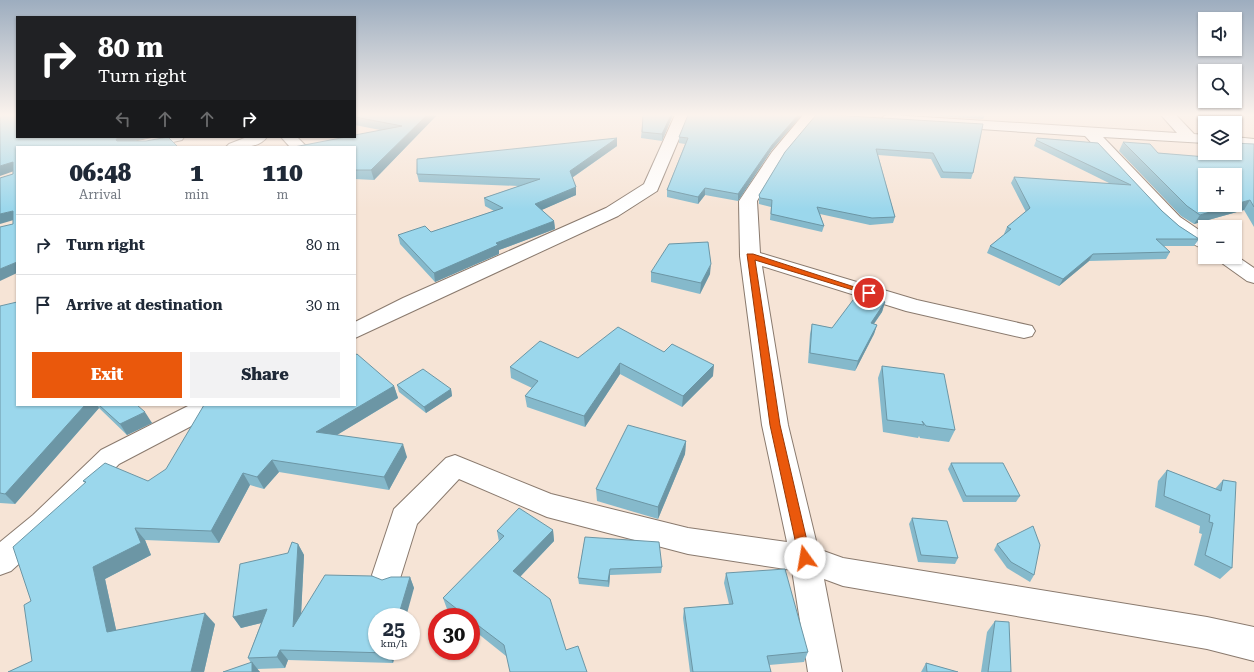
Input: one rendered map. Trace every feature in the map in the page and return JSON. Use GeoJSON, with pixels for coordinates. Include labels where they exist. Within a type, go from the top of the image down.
{"type":"FeatureCollection","features":[{"type":"Feature","properties":{"kind":"street"},"geometry":{"type":"LineString","coordinates":[[356,330],[410,303],[612,212],[651,187],[668,146]]}},
{"type":"Feature","properties":{"kind":"street"},"geometry":{"type":"LineString","coordinates":[[784,146],[748,201],[750,256],[775,425],[805,558],[825,672]]}},
{"type":"Feature","properties":{"kind":"street"},"geometry":{"type":"LineString","coordinates":[[1104,146],[1174,221],[1198,238]]}},
{"type":"Feature","properties":{"kind":"street"},"geometry":{"type":"LineString","coordinates":[[750,256],[913,306],[1024,331]]}},
{"type":"Feature","properties":{"kind":"street"},"geometry":{"type":"LineString","coordinates":[[1236,264],[1254,277]]}},
{"type":"Feature","properties":{"kind":"street"},"geometry":{"type":"LineString","coordinates":[[0,561],[43,524],[110,457],[209,406]]}},
{"type":"Feature","properties":{"kind":"street"},"geometry":{"type":"LineString","coordinates":[[387,575],[404,518],[455,466],[547,505],[688,541],[805,558],[843,572],[1207,633],[1254,644]]}},
{"type":"Feature","properties":{"kind":"building"},"geometry":{"type":"Polygon","coordinates":[[[0,146],[16,146],[16,262],[0,269],[0,227],[13,224],[13,211],[0,214],[0,178],[13,174],[13,162],[0,166],[0,146]]]}},
{"type":"Feature","properties":{"kind":"building"},"geometry":{"type":"Polygon","coordinates":[[[356,146],[395,146],[371,170],[356,170],[356,146]]]}},
{"type":"Feature","properties":{"kind":"building"},"geometry":{"type":"Polygon","coordinates":[[[537,146],[605,146],[570,171],[576,187],[535,204],[554,221],[496,243],[498,245],[434,273],[398,235],[425,226],[431,232],[503,208],[484,198],[540,179],[417,174],[417,159],[537,146]]]}},
{"type":"Feature","properties":{"kind":"building"},"geometry":{"type":"Polygon","coordinates":[[[685,146],[771,146],[738,194],[705,188],[698,197],[667,190],[685,146]]]}},
{"type":"Feature","properties":{"kind":"building"},"geometry":{"type":"Polygon","coordinates":[[[790,146],[978,146],[973,173],[943,172],[933,153],[876,149],[895,217],[872,218],[817,207],[824,226],[771,214],[772,200],[760,198],[759,195],[790,146]]]}},
{"type":"Feature","properties":{"kind":"building"},"geometry":{"type":"Polygon","coordinates":[[[1049,146],[1101,146],[1162,211],[1179,226],[1198,239],[1156,239],[1170,252],[1093,254],[1063,279],[990,246],[1011,229],[1007,227],[1030,208],[1014,177],[1131,185],[1049,146]]]}},
{"type":"Feature","properties":{"kind":"building"},"geometry":{"type":"Polygon","coordinates":[[[1127,146],[1152,146],[1158,153],[1198,156],[1198,160],[1242,160],[1242,146],[1254,146],[1254,207],[1250,200],[1242,202],[1242,168],[1198,168],[1198,212],[1210,212],[1200,215],[1187,206],[1127,146]]]}},
{"type":"Feature","properties":{"kind":"building"},"geometry":{"type":"Polygon","coordinates":[[[708,242],[711,264],[701,283],[651,272],[669,244],[708,242]]]}},
{"type":"Feature","properties":{"kind":"building"},"geometry":{"type":"Polygon","coordinates":[[[859,292],[885,302],[871,323],[877,325],[858,361],[810,353],[812,324],[832,328],[859,292]]]}},
{"type":"Feature","properties":{"kind":"building"},"geometry":{"type":"Polygon","coordinates":[[[16,302],[16,406],[84,406],[5,494],[0,493],[0,306],[16,302]]]}},
{"type":"Feature","properties":{"kind":"building"},"geometry":{"type":"Polygon","coordinates":[[[618,327],[664,352],[672,344],[714,365],[683,396],[620,363],[584,416],[525,396],[538,381],[510,367],[540,341],[578,358],[618,327]]]}},
{"type":"Feature","properties":{"kind":"building"},"geometry":{"type":"Polygon","coordinates":[[[356,354],[394,386],[316,432],[403,444],[384,477],[272,460],[257,477],[243,473],[211,531],[135,528],[141,543],[93,567],[107,632],[205,613],[191,672],[8,672],[32,661],[24,605],[31,601],[13,547],[86,482],[83,481],[105,463],[148,481],[166,469],[203,406],[356,406],[356,354]]]}},
{"type":"Feature","properties":{"kind":"building"},"geometry":{"type":"Polygon","coordinates":[[[882,366],[944,374],[955,430],[926,426],[922,421],[924,425],[887,420],[882,366]]]}},
{"type":"Feature","properties":{"kind":"building"},"geometry":{"type":"Polygon","coordinates":[[[423,369],[451,389],[424,407],[397,385],[423,369]]]}},
{"type":"Feature","properties":{"kind":"building"},"geometry":{"type":"Polygon","coordinates":[[[100,406],[138,406],[145,412],[120,424],[100,406]]]}},
{"type":"Feature","properties":{"kind":"building"},"geometry":{"type":"Polygon","coordinates":[[[628,425],[686,441],[658,507],[596,489],[628,425]]]}},
{"type":"Feature","properties":{"kind":"building"},"geometry":{"type":"Polygon","coordinates":[[[951,463],[1003,463],[1020,496],[966,496],[951,463]]]}},
{"type":"Feature","properties":{"kind":"building"},"geometry":{"type":"Polygon","coordinates":[[[1167,470],[1221,491],[1223,480],[1236,482],[1232,568],[1205,555],[1213,523],[1209,522],[1210,515],[1164,496],[1167,470]]]}},
{"type":"Feature","properties":{"kind":"building"},"geometry":{"type":"Polygon","coordinates":[[[519,508],[553,530],[513,571],[550,599],[566,650],[578,646],[587,672],[510,672],[504,645],[480,627],[480,608],[456,608],[443,598],[504,536],[497,531],[519,508]]]}},
{"type":"Feature","properties":{"kind":"building"},"geometry":{"type":"Polygon","coordinates":[[[912,518],[947,521],[958,558],[921,555],[912,518]]]}},
{"type":"Feature","properties":{"kind":"building"},"geometry":{"type":"Polygon","coordinates":[[[1033,526],[1040,545],[1034,575],[1011,562],[997,544],[1033,526]]]}},
{"type":"Feature","properties":{"kind":"building"},"geometry":{"type":"Polygon","coordinates":[[[585,537],[659,542],[662,567],[610,569],[608,581],[578,578],[585,537]]]}},
{"type":"Feature","properties":{"kind":"building"},"geometry":{"type":"Polygon","coordinates":[[[292,542],[298,544],[293,627],[325,575],[372,576],[382,580],[391,577],[410,577],[401,608],[368,608],[368,652],[280,650],[277,657],[248,658],[267,609],[233,617],[240,564],[288,553],[292,542]]]}},
{"type":"Feature","properties":{"kind":"building"},"geometry":{"type":"Polygon","coordinates":[[[785,569],[808,652],[767,656],[771,672],[693,672],[684,608],[733,604],[726,573],[785,569]]]}},
{"type":"Feature","properties":{"kind":"building"},"geometry":{"type":"Polygon","coordinates":[[[995,621],[1009,622],[1011,672],[988,672],[995,621]]]}},
{"type":"Feature","properties":{"kind":"building"},"geometry":{"type":"Polygon","coordinates":[[[252,662],[252,672],[223,672],[252,662]]]}},
{"type":"Feature","properties":{"kind":"building"},"geometry":{"type":"Polygon","coordinates":[[[926,663],[958,672],[927,672],[926,663]]]}},
{"type":"Feature","properties":{"kind":"route"},"geometry":{"type":"LineString","coordinates":[[805,558],[775,425],[750,256],[869,293]]}}]}
